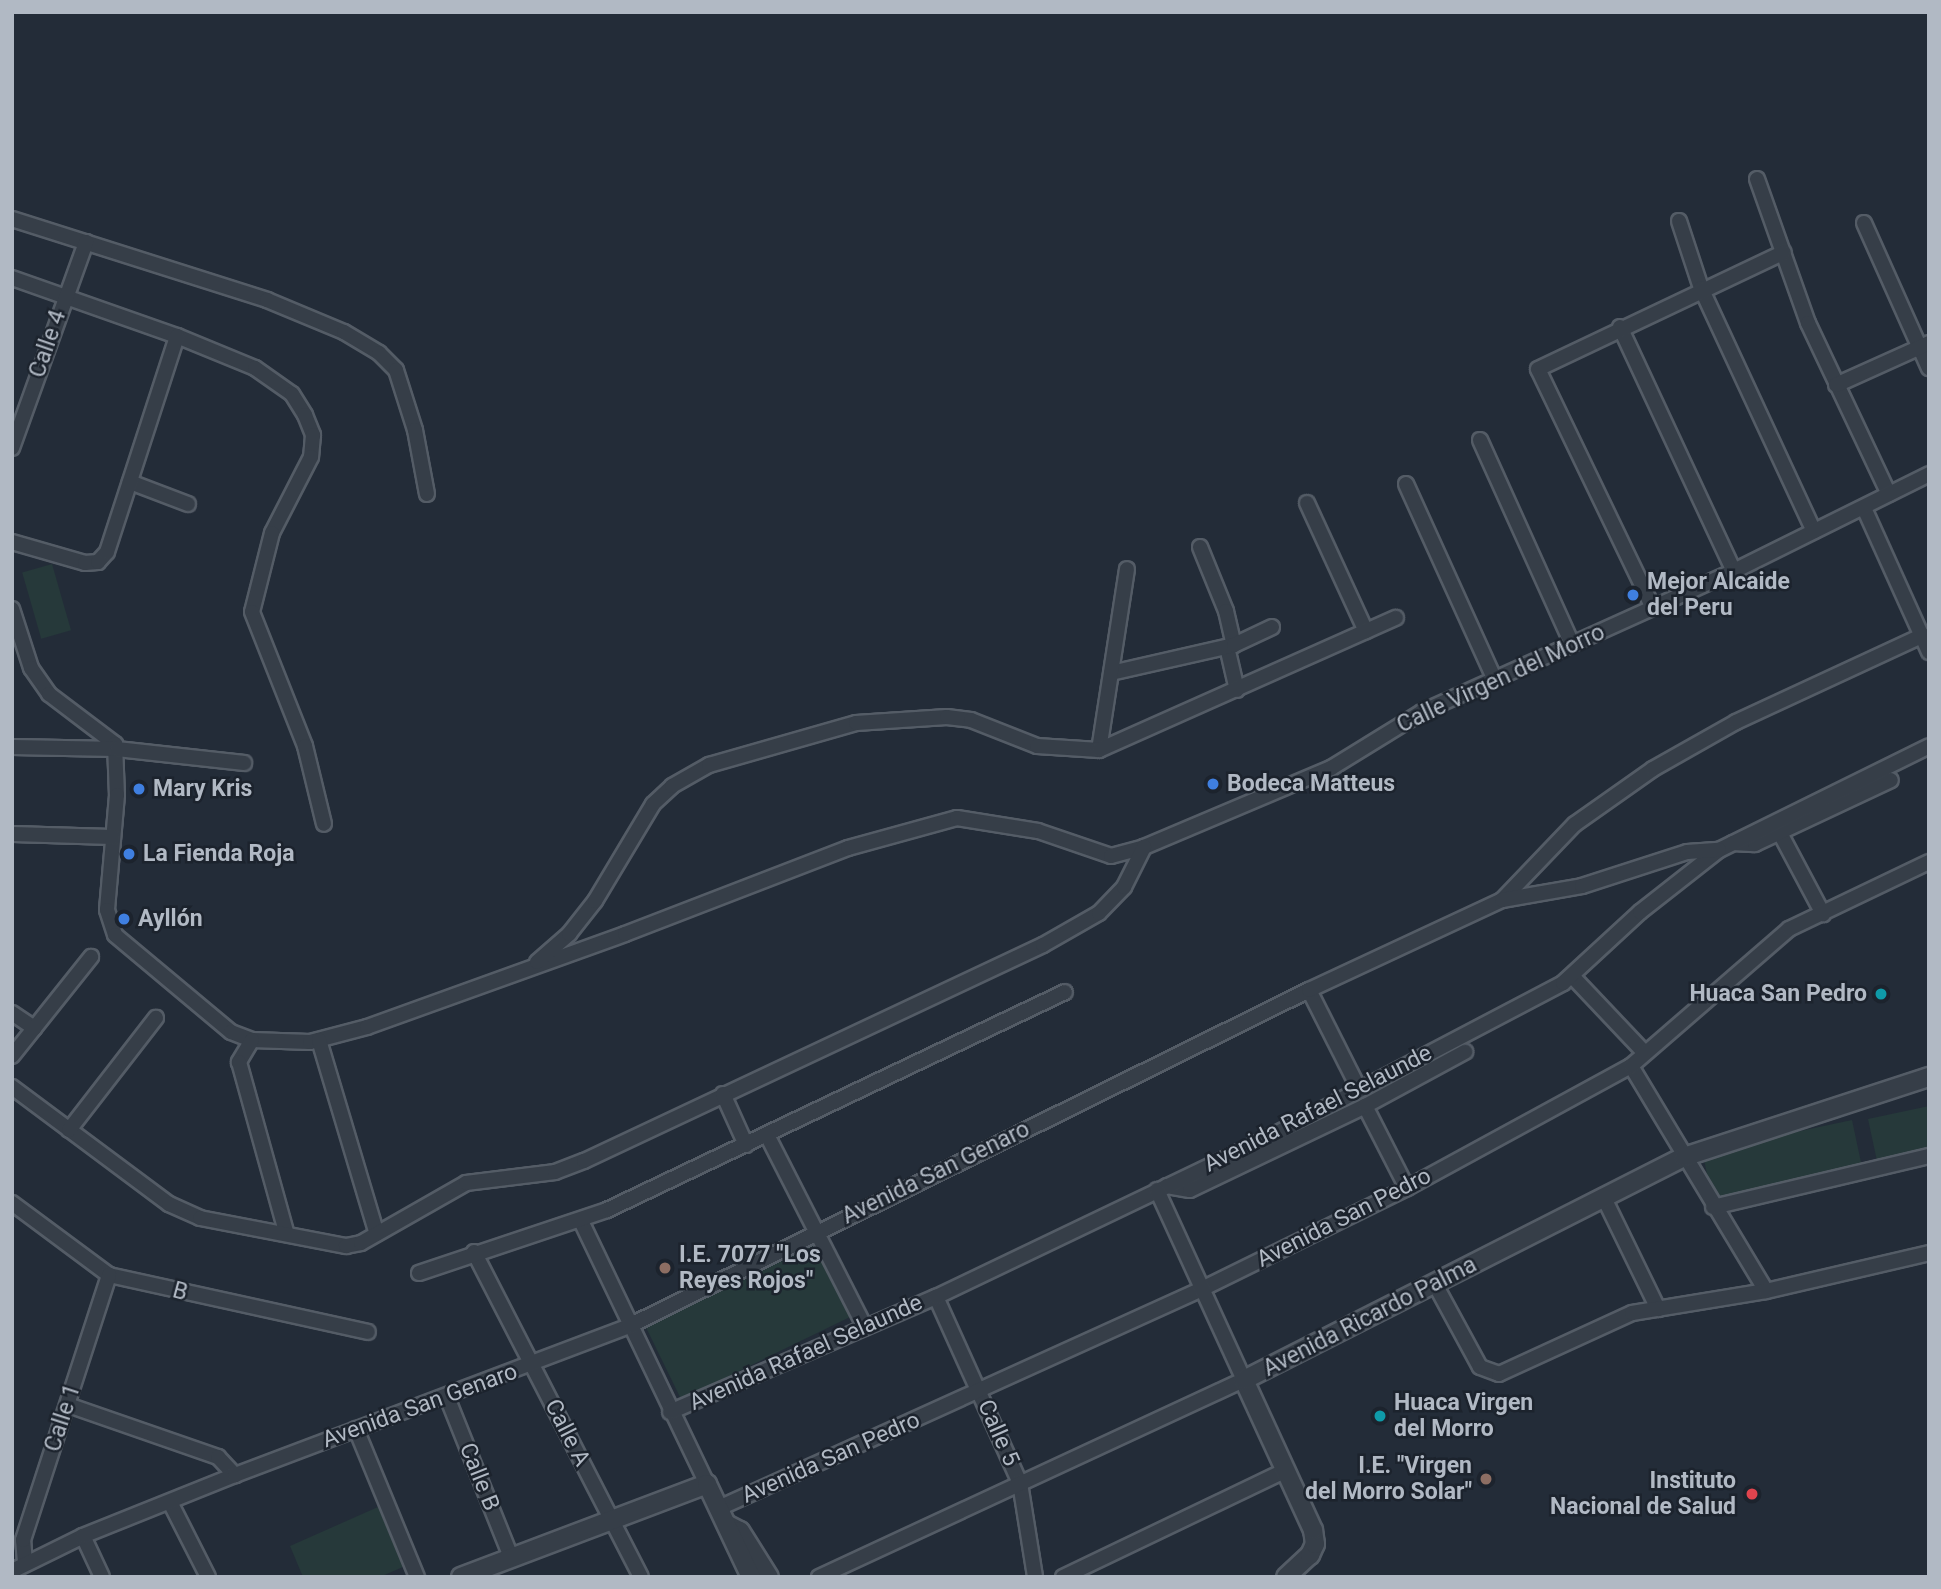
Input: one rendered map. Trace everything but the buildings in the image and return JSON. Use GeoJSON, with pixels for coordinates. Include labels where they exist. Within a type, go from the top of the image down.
{"type":"FeatureCollection","features":[{"type":"Feature","properties":{"kind":"street"},"geometry":{"type":"LineString","coordinates":[[1757,179],[1808,323],[1889,494]]}},
{"type":"Feature","properties":{"kind":"street"},"geometry":{"type":"LineString","coordinates":[[12,219],[267,300],[344,332],[379,353],[396,370],[415,430],[428,494]]}},
{"type":"Feature","properties":{"kind":"street"},"geometry":{"type":"LineString","coordinates":[[1679,221],[1701,288],[1814,530]]}},
{"type":"Feature","properties":{"kind":"street"},"geometry":{"type":"LineString","coordinates":[[1864,223],[1924,346],[1929,368]]}},
{"type":"Feature","properties":{"kind":"street","name":"Calle 4"},"geometry":{"type":"LineString","coordinates":[[12,448],[64,296],[86,242]]}},
{"type":"Feature","properties":{"kind":"street"},"geometry":{"type":"LineString","coordinates":[[1653,608],[1538,369],[1701,288],[1784,252]]}},
{"type":"Feature","properties":{"kind":"street"},"geometry":{"type":"LineString","coordinates":[[12,278],[177,335],[275,380],[292,394],[313,435],[311,457],[272,533],[253,612],[305,746],[324,824]]}},
{"type":"Feature","properties":{"kind":"street"},"geometry":{"type":"LineString","coordinates":[[1620,327],[1734,571]]}},
{"type":"Feature","properties":{"kind":"street"},"geometry":{"type":"LineString","coordinates":[[12,542],[98,562],[107,552],[177,335]]}},
{"type":"Feature","properties":{"kind":"street"},"geometry":{"type":"LineString","coordinates":[[1836,385],[1924,346]]}},
{"type":"Feature","properties":{"kind":"street"},"geometry":{"type":"LineString","coordinates":[[1480,440],[1572,644]]}},
{"type":"Feature","properties":{"kind":"street","name":"Calle Virgen del Morro"},"geometry":{"type":"LineString","coordinates":[[530,968],[848,848],[957,818],[1038,831],[1111,856],[1144,847],[1331,768],[1422,712],[1734,571],[1929,474]]}},
{"type":"Feature","properties":{"kind":"street"},"geometry":{"type":"LineString","coordinates":[[130,482],[188,504]]}},
{"type":"Feature","properties":{"kind":"street"},"geometry":{"type":"LineString","coordinates":[[1406,484],[1494,678]]}},
{"type":"Feature","properties":{"kind":"street"},"geometry":{"type":"LineString","coordinates":[[1307,503],[1366,631]]}},
{"type":"Feature","properties":{"kind":"street"},"geometry":{"type":"LineString","coordinates":[[1864,508],[1929,652]]}},
{"type":"Feature","properties":{"kind":"street"},"geometry":{"type":"LineString","coordinates":[[1200,547],[1226,611],[1237,690]]}},
{"type":"Feature","properties":{"kind":"street"},"geometry":{"type":"LineString","coordinates":[[1099,750],[1126,569]]}},
{"type":"Feature","properties":{"kind":"street"},"geometry":{"type":"LineString","coordinates":[[12,609],[31,667],[49,694],[117,749]]}},
{"type":"Feature","properties":{"kind":"street"},"geometry":{"type":"LineString","coordinates":[[117,749],[107,911],[115,935],[231,1032],[252,1040],[319,1040],[367,1027],[530,968],[569,934],[595,901],[653,804],[672,786],[709,765],[856,723],[947,717],[971,720],[1037,746],[1099,750],[1396,618]]}},
{"type":"Feature","properties":{"kind":"street"},"geometry":{"type":"LineString","coordinates":[[1111,673],[1230,646],[1272,626]]}},
{"type":"Feature","properties":{"kind":"street"},"geometry":{"type":"LineString","coordinates":[[1502,900],[1575,824],[1653,769],[1736,722],[1923,635]]}},
{"type":"Feature","properties":{"kind":"street","name":"Avenida Rafael Selaunde"},"geometry":{"type":"LineString","coordinates":[[670,1412],[936,1297],[1359,1089],[1572,976],[1640,912],[1719,850],[1929,746]]}},
{"type":"Feature","properties":{"kind":"street"},"geometry":{"type":"LineString","coordinates":[[12,747],[117,749],[244,763]]}},
{"type":"Feature","properties":{"kind":"street"},"geometry":{"type":"LineString","coordinates":[[1733,843],[1748,846],[1891,780]]}},
{"type":"Feature","properties":{"kind":"street"},"geometry":{"type":"LineString","coordinates":[[1780,833],[1823,914]]}},
{"type":"Feature","properties":{"kind":"street"},"geometry":{"type":"LineString","coordinates":[[12,834],[113,837]]}},
{"type":"Feature","properties":{"kind":"street"},"geometry":{"type":"LineString","coordinates":[[12,1087],[169,1204],[201,1218],[286,1232],[346,1246],[377,1234],[466,1183],[555,1172],[1072,930],[1099,913],[1124,887],[1144,847]]}},
{"type":"Feature","properties":{"kind":"street"},"geometry":{"type":"LineString","coordinates":[[1502,900],[1582,886],[1687,852],[1719,850]]}},
{"type":"Feature","properties":{"kind":"street","name":"Avenida San Pedro"},"geometry":{"type":"LineString","coordinates":[[719,1508],[1202,1289],[1407,1188],[1630,1066],[1643,1051],[1789,929],[1929,862]]}},
{"type":"Feature","properties":{"kind":"street","name":"Avenida San Genaro"},"geometry":{"type":"LineString","coordinates":[[18,1566],[83,1536],[235,1475],[532,1365],[629,1326],[816,1231],[1309,990],[1502,900]]}},
{"type":"Feature","properties":{"kind":"street"},"geometry":{"type":"LineString","coordinates":[[12,1056],[90,957]]}},
{"type":"Feature","properties":{"kind":"street"},"geometry":{"type":"LineString","coordinates":[[1572,976],[1643,1051]]}},
{"type":"Feature","properties":{"kind":"street"},"geometry":{"type":"LineString","coordinates":[[1309,990],[1359,1089]]}},
{"type":"Feature","properties":{"kind":"street"},"geometry":{"type":"LineString","coordinates":[[419,1273],[474,1252],[581,1221],[1065,992]]}},
{"type":"Feature","properties":{"kind":"street"},"geometry":{"type":"LineString","coordinates":[[12,1013],[34,1028]]}},
{"type":"Feature","properties":{"kind":"street"},"geometry":{"type":"LineString","coordinates":[[69,1130],[156,1018]]}},
{"type":"Feature","properties":{"kind":"street"},"geometry":{"type":"LineString","coordinates":[[252,1040],[239,1062],[286,1232]]}},
{"type":"Feature","properties":{"kind":"street"},"geometry":{"type":"LineString","coordinates":[[319,1040],[377,1234]]}},
{"type":"Feature","properties":{"kind":"street"},"geometry":{"type":"LineString","coordinates":[[1291,1575],[1315,1544],[1202,1289],[1162,1188],[1190,1190],[1365,1106],[1465,1052]]}},
{"type":"Feature","properties":{"kind":"street"},"geometry":{"type":"LineString","coordinates":[[1630,1066],[1766,1291]]}},
{"type":"Feature","properties":{"kind":"street","name":"Avenida Ricardo Palma"},"geometry":{"type":"LineString","coordinates":[[819,1577],[1244,1380],[1436,1286],[1603,1196],[1684,1157],[1929,1077]]}},
{"type":"Feature","properties":{"kind":"street"},"geometry":{"type":"LineString","coordinates":[[723,1094],[746,1145]]}},
{"type":"Feature","properties":{"kind":"street"},"geometry":{"type":"LineString","coordinates":[[1365,1106],[1407,1188]]}},
{"type":"Feature","properties":{"kind":"street"},"geometry":{"type":"LineString","coordinates":[[767,1135],[865,1327]]}},
{"type":"Feature","properties":{"kind":"street"},"geometry":{"type":"LineString","coordinates":[[1713,1207],[1929,1156]]}},
{"type":"Feature","properties":{"kind":"street"},"geometry":{"type":"LineString","coordinates":[[1603,1196],[1658,1309]]}},
{"type":"Feature","properties":{"kind":"street","name":"B"},"geometry":{"type":"LineString","coordinates":[[12,1203],[109,1275],[368,1332]]}},
{"type":"Feature","properties":{"kind":"street"},"geometry":{"type":"LineString","coordinates":[[581,1221],[751,1577]]}},
{"type":"Feature","properties":{"kind":"street","name":"Calle A"},"geometry":{"type":"LineString","coordinates":[[474,1252],[641,1577]]}},
{"type":"Feature","properties":{"kind":"street"},"geometry":{"type":"LineString","coordinates":[[1436,1286],[1480,1367],[1488,1374],[1499,1374],[1601,1324],[1658,1309],[1766,1291],[1929,1254]]}},
{"type":"Feature","properties":{"kind":"street","name":"Calle 1"},"geometry":{"type":"LineString","coordinates":[[18,1566],[23,1540],[109,1275]]}},
{"type":"Feature","properties":{"kind":"street","name":"Calle 5"},"geometry":{"type":"LineString","coordinates":[[936,1297],[1020,1483],[1035,1577]]}},
{"type":"Feature","properties":{"kind":"street","name":"Calle B"},"geometry":{"type":"LineString","coordinates":[[447,1397],[511,1558]]}},
{"type":"Feature","properties":{"kind":"street"},"geometry":{"type":"LineString","coordinates":[[68,1405],[218,1457],[235,1475]]}},
{"type":"Feature","properties":{"kind":"street"},"geometry":{"type":"LineString","coordinates":[[356,1429],[417,1577]]}},
{"type":"Feature","properties":{"kind":"street"},"geometry":{"type":"LineString","coordinates":[[1063,1577],[1284,1471]]}},
{"type":"Feature","properties":{"kind":"street"},"geometry":{"type":"LineString","coordinates":[[461,1577],[611,1518],[707,1484]]}},
{"type":"Feature","properties":{"kind":"street"},"geometry":{"type":"LineString","coordinates":[[170,1502],[208,1577]]}},
{"type":"Feature","properties":{"kind":"street"},"geometry":{"type":"LineString","coordinates":[[728,1525],[740,1531],[769,1577]]}},
{"type":"Feature","properties":{"kind":"street"},"geometry":{"type":"LineString","coordinates":[[83,1536],[102,1577]]}},
{"type":"Feature","properties":{"kind":"shaded area"},"geometry":{"type":"Polygon","coordinates":[[[52,564],[71,630],[41,639],[22,573],[52,564]]]}},
{"type":"Feature","properties":{"kind":"shaded area"},"geometry":{"type":"Polygon","coordinates":[[[1929,1106],[1929,1150],[1877,1161],[1868,1119],[1929,1106]]]}},
{"type":"Feature","properties":{"kind":"shaded area"},"geometry":{"type":"Polygon","coordinates":[[[1852,1120],[1862,1167],[1712,1199],[1702,1152],[1852,1120]]]}},
{"type":"Feature","properties":{"kind":"shaded area"},"geometry":{"type":"Polygon","coordinates":[[[815,1245],[850,1317],[681,1399],[646,1327],[815,1245]]]}},
{"type":"Feature","properties":{"kind":"shaded area"},"geometry":{"type":"Polygon","coordinates":[[[378,1507],[405,1566],[380,1577],[303,1577],[290,1546],[378,1507]]]}},
{"type":"Feature","properties":{"kind":"place","name":"Mejor Alcaide del Peru"},"geometry":{"type":"Point","coordinates":[1633,595]}},
{"type":"Feature","properties":{"kind":"place","name":"Bodeca Matteus"},"geometry":{"type":"Point","coordinates":[1213,784]}},
{"type":"Feature","properties":{"kind":"place","name":"Mary Kris"},"geometry":{"type":"Point","coordinates":[139,789]}},
{"type":"Feature","properties":{"kind":"place","name":"La Fienda Roja"},"geometry":{"type":"Point","coordinates":[129,854]}},
{"type":"Feature","properties":{"kind":"place","name":"Ayllón"},"geometry":{"type":"Point","coordinates":[124,919]}},
{"type":"Feature","properties":{"kind":"place","name":"Huaca San Pedro"},"geometry":{"type":"Point","coordinates":[1881,994]}},
{"type":"Feature","properties":{"kind":"place","name":"I.E. 7077 \"Los Reyes Rojos\""},"geometry":{"type":"Point","coordinates":[665,1268]}},
{"type":"Feature","properties":{"kind":"place","name":"Huaca Virgen del Morro"},"geometry":{"type":"Point","coordinates":[1380,1416]}},
{"type":"Feature","properties":{"kind":"place","name":"I.E. \"Virgen del Morro Solar\""},"geometry":{"type":"Point","coordinates":[1486,1479]}},
{"type":"Feature","properties":{"kind":"place","name":"Instituto Nacional de Salud"},"geometry":{"type":"Point","coordinates":[1752,1494]}}]}
